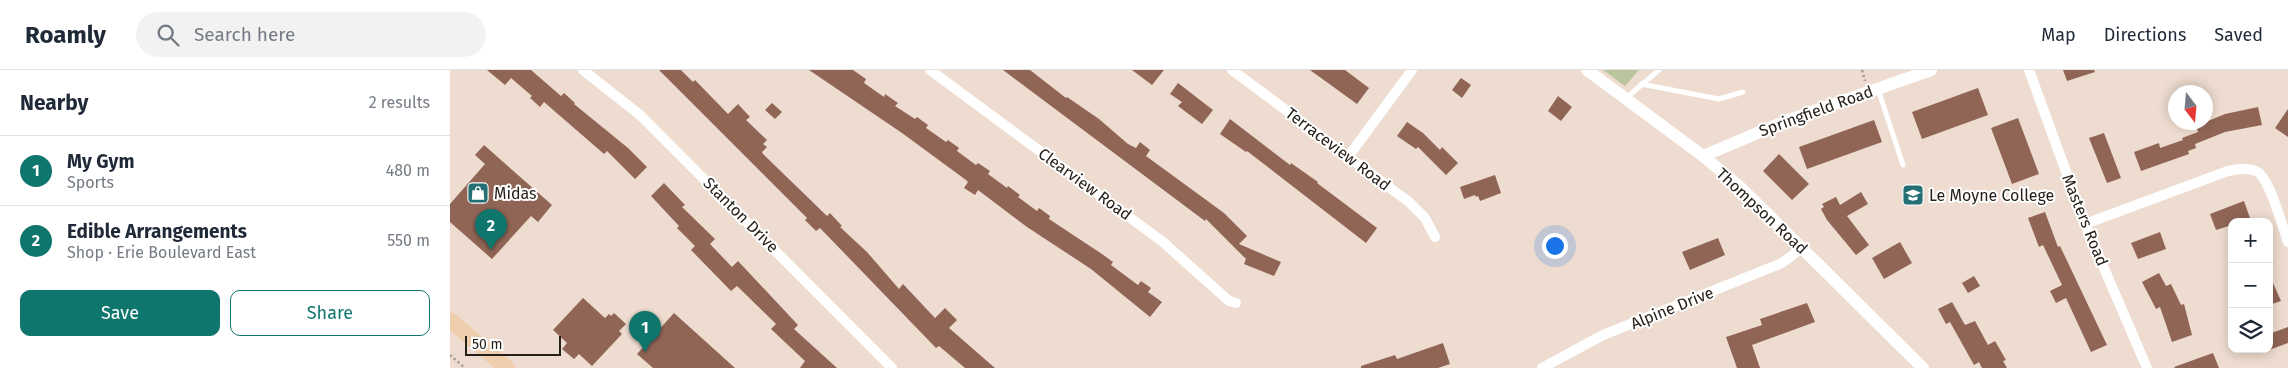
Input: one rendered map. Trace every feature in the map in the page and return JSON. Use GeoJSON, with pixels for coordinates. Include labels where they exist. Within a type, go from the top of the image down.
{"type":"FeatureCollection","features":[{"type":"Feature","properties":{"kind":"main road"},"geometry":{"type":"LineString","coordinates":[[450,320],[507,368]]}},
{"type":"Feature","properties":{"kind":"street","name":"Stanton Drive"},"geometry":{"type":"LineString","coordinates":[[584,70],[640,114],[892,368]]}},
{"type":"Feature","properties":{"kind":"street","name":"Clearview Road"},"geometry":{"type":"LineString","coordinates":[[930,70],[1163,242],[1229,300],[1236,303]]}},
{"type":"Feature","properties":{"kind":"street","name":"Terraceview Road"},"geometry":{"type":"LineString","coordinates":[[1232,70],[1409,202],[1425,218],[1435,237]]}},
{"type":"Feature","properties":{"kind":"street"},"geometry":{"type":"LineString","coordinates":[[1348,157],[1412,70]]}},
{"type":"Feature","properties":{"kind":"street","name":"Thompson Road"},"geometry":{"type":"LineString","coordinates":[[1587,70],[1703,156],[1740,187],[1923,368]]}},
{"type":"Feature","properties":{"kind":"street","name":"Springfield Road"},"geometry":{"type":"LineString","coordinates":[[1703,156],[1786,122],[1931,70]]}},
{"type":"Feature","properties":{"kind":"street","name":"Masters Road"},"geometry":{"type":"LineString","coordinates":[[2029,70],[2085,224],[2147,368]]}},
{"type":"Feature","properties":{"kind":"street"},"geometry":{"type":"LineString","coordinates":[[2085,224],[2228,171],[2244,168],[2254,170],[2265,178],[2288,242]]}},
{"type":"Feature","properties":{"kind":"street","name":"Alpine Drive"},"geometry":{"type":"LineString","coordinates":[[1542,368],[1603,335],[1782,263],[1802,248]]}},
{"type":"Feature","properties":{"kind":"lane"},"geometry":{"type":"LineString","coordinates":[[1626,98],[1659,70]]}},
{"type":"Feature","properties":{"kind":"lane"},"geometry":{"type":"LineString","coordinates":[[1641,84],[1719,99],[1743,92]]}},
{"type":"Feature","properties":{"kind":"lane"},"geometry":{"type":"LineString","coordinates":[[1878,89],[1903,165]]}},
{"type":"Feature","properties":{"kind":"path"},"geometry":{"type":"LineString","coordinates":[[450,355],[465,368]]}},
{"type":"Feature","properties":{"kind":"green space"},"geometry":{"type":"Polygon","coordinates":[[[1603,70],[1639,70],[1625,86],[1603,70]]]}},
{"type":"Feature","properties":{"kind":"building"},"geometry":{"type":"Polygon","coordinates":[[[487,70],[531,70],[561,96],[564,93],[574,104],[628,148],[647,167],[635,179],[607,151],[604,154],[544,102],[540,107],[530,98],[532,96],[511,78],[505,85],[487,70]]]}},
{"type":"Feature","properties":{"kind":"building"},"geometry":{"type":"Polygon","coordinates":[[[659,70],[681,70],[693,82],[695,80],[728,114],[738,104],[750,117],[746,120],[767,140],[763,144],[767,147],[762,152],[763,154],[827,216],[830,213],[842,226],[840,227],[867,252],[899,289],[903,284],[935,318],[945,308],[957,320],[949,328],[995,368],[965,368],[939,346],[936,348],[820,228],[816,231],[805,220],[807,218],[659,70]]]}},
{"type":"Feature","properties":{"kind":"building"},"geometry":{"type":"Polygon","coordinates":[[[809,70],[853,70],[866,79],[864,83],[884,97],[885,94],[898,103],[895,106],[928,125],[926,128],[946,142],[948,140],[959,148],[957,151],[976,165],[978,163],[990,171],[988,174],[1020,195],[1018,197],[1037,211],[1039,208],[1050,216],[1049,219],[1113,262],[1111,265],[1138,285],[1141,281],[1151,288],[1148,292],[1162,302],[1150,317],[1091,269],[1027,227],[978,190],[975,195],[964,188],[968,182],[966,180],[902,133],[809,70]]]}},
{"type":"Feature","properties":{"kind":"building"},"geometry":{"type":"Polygon","coordinates":[[[1003,70],[1030,70],[1066,98],[1099,119],[1128,144],[1136,148],[1140,142],[1150,150],[1146,156],[1224,213],[1247,236],[1239,244],[1281,262],[1274,276],[1244,264],[1246,259],[1206,219],[1205,221],[1003,70]]]}},
{"type":"Feature","properties":{"kind":"building"},"geometry":{"type":"Polygon","coordinates":[[[1132,70],[1164,70],[1152,85],[1132,70]]]}},
{"type":"Feature","properties":{"kind":"building"},"geometry":{"type":"Polygon","coordinates":[[[1310,70],[1345,70],[1369,88],[1357,104],[1310,70]]]}},
{"type":"Feature","properties":{"kind":"building"},"geometry":{"type":"Polygon","coordinates":[[[2063,70],[2094,70],[2095,72],[2067,81],[2063,70]]]}},
{"type":"Feature","properties":{"kind":"building"},"geometry":{"type":"Polygon","coordinates":[[[1461,78],[1471,85],[1462,98],[1452,90],[1461,78]]]}},
{"type":"Feature","properties":{"kind":"building"},"geometry":{"type":"Polygon","coordinates":[[[1178,83],[1213,110],[1202,124],[1178,106],[1182,102],[1170,94],[1178,83]]]}},
{"type":"Feature","properties":{"kind":"building"},"geometry":{"type":"Polygon","coordinates":[[[1978,88],[1988,115],[1922,139],[1912,112],[1978,88]]]}},
{"type":"Feature","properties":{"kind":"building"},"geometry":{"type":"Polygon","coordinates":[[[1558,96],[1572,107],[1561,121],[1548,111],[1558,96]]]}},
{"type":"Feature","properties":{"kind":"building"},"geometry":{"type":"Polygon","coordinates":[[[772,103],[782,112],[775,119],[765,110],[772,103]]]}},
{"type":"Feature","properties":{"kind":"building"},"geometry":{"type":"Polygon","coordinates":[[[2258,107],[2262,125],[2225,132],[2195,144],[2196,148],[2188,151],[2189,154],[2141,171],[2134,152],[2159,143],[2160,148],[2183,140],[2182,138],[2198,132],[2197,130],[2213,130],[2213,119],[2225,114],[2258,107]]]}},
{"type":"Feature","properties":{"kind":"building"},"geometry":{"type":"Polygon","coordinates":[[[2288,109],[2288,137],[2275,128],[2288,109]]]}},
{"type":"Feature","properties":{"kind":"building"},"geometry":{"type":"Polygon","coordinates":[[[2018,118],[2039,174],[2012,184],[1991,128],[2018,118]]]}},
{"type":"Feature","properties":{"kind":"building"},"geometry":{"type":"Polygon","coordinates":[[[1230,119],[1290,165],[1291,163],[1318,182],[1377,228],[1366,243],[1247,151],[1220,134],[1230,119]]]}},
{"type":"Feature","properties":{"kind":"building"},"geometry":{"type":"Polygon","coordinates":[[[1874,120],[1882,142],[1807,169],[1799,147],[1874,120]]]}},
{"type":"Feature","properties":{"kind":"building"},"geometry":{"type":"Polygon","coordinates":[[[1407,122],[1423,133],[1440,150],[1442,147],[1458,163],[1446,175],[1418,147],[1416,149],[1397,136],[1407,122]]]}},
{"type":"Feature","properties":{"kind":"building"},"geometry":{"type":"Polygon","coordinates":[[[2104,133],[2121,178],[2107,183],[2089,138],[2104,133]]]}},
{"type":"Feature","properties":{"kind":"building"},"geometry":{"type":"Polygon","coordinates":[[[484,145],[552,205],[538,222],[531,216],[492,259],[450,222],[450,204],[485,164],[475,155],[484,145]]]}},
{"type":"Feature","properties":{"kind":"building"},"geometry":{"type":"Polygon","coordinates":[[[1779,154],[1809,184],[1792,200],[1763,171],[1779,154]]]}},
{"type":"Feature","properties":{"kind":"building"},"geometry":{"type":"Polygon","coordinates":[[[1495,175],[1501,193],[1480,201],[1478,196],[1476,197],[1475,195],[1464,199],[1460,187],[1495,175]]]}},
{"type":"Feature","properties":{"kind":"building"},"geometry":{"type":"Polygon","coordinates":[[[664,183],[685,205],[682,207],[715,239],[710,244],[732,267],[738,261],[798,325],[794,329],[837,368],[800,368],[805,361],[771,329],[776,324],[737,286],[731,291],[691,250],[695,246],[677,228],[679,226],[651,196],[664,183]]]}},
{"type":"Feature","properties":{"kind":"building"},"geometry":{"type":"Polygon","coordinates":[[[1861,192],[1868,204],[1847,216],[1869,245],[1856,255],[1827,220],[1821,209],[1824,207],[1822,204],[1836,197],[1840,205],[1861,192]]]}},
{"type":"Feature","properties":{"kind":"building"},"geometry":{"type":"Polygon","coordinates":[[[2244,201],[2250,218],[2228,218],[2228,226],[2216,230],[2210,214],[2244,201]]]}},
{"type":"Feature","properties":{"kind":"building"},"geometry":{"type":"Polygon","coordinates":[[[2045,212],[2058,247],[2060,246],[2107,345],[2091,352],[2066,298],[2056,303],[2050,291],[2062,285],[2043,245],[2039,247],[2028,218],[2045,212]]]}},
{"type":"Feature","properties":{"kind":"building"},"geometry":{"type":"Polygon","coordinates":[[[2160,232],[2166,249],[2138,259],[2131,243],[2160,232]]]}},
{"type":"Feature","properties":{"kind":"building"},"geometry":{"type":"Polygon","coordinates":[[[1718,238],[1725,255],[1690,270],[1682,252],[1718,238]]]}},
{"type":"Feature","properties":{"kind":"building"},"geometry":{"type":"Polygon","coordinates":[[[1900,242],[1912,263],[1884,279],[1872,258],[1900,242]]]}},
{"type":"Feature","properties":{"kind":"building"},"geometry":{"type":"Polygon","coordinates":[[[2159,273],[2166,286],[2171,284],[2181,305],[2184,304],[2192,335],[2172,342],[2160,307],[2156,309],[2142,282],[2159,273]]]}},
{"type":"Feature","properties":{"kind":"building"},"geometry":{"type":"Polygon","coordinates":[[[1974,276],[1980,286],[1968,293],[1962,283],[1974,276]]]}},
{"type":"Feature","properties":{"kind":"building"},"geometry":{"type":"Polygon","coordinates":[[[2273,283],[2281,301],[2273,304],[2273,283]]]}},
{"type":"Feature","properties":{"kind":"building"},"geometry":{"type":"Polygon","coordinates":[[[583,298],[605,318],[609,314],[611,316],[614,313],[626,324],[619,331],[622,334],[592,366],[579,354],[574,359],[562,349],[567,343],[553,330],[583,298]]]}},
{"type":"Feature","properties":{"kind":"building"},"geometry":{"type":"Polygon","coordinates":[[[1952,302],[1965,325],[1975,321],[1988,345],[1995,341],[2006,360],[2003,361],[2007,368],[1982,368],[1979,362],[1974,365],[1950,322],[1946,324],[1938,309],[1952,302]]]}},
{"type":"Feature","properties":{"kind":"building"},"geometry":{"type":"Polygon","coordinates":[[[1807,303],[1815,322],[1752,345],[1760,368],[1737,368],[1726,337],[1762,325],[1760,319],[1807,303]]]}},
{"type":"Feature","properties":{"kind":"building"},"geometry":{"type":"Polygon","coordinates":[[[674,313],[735,368],[653,368],[637,354],[674,313]]]}},
{"type":"Feature","properties":{"kind":"building"},"geometry":{"type":"Polygon","coordinates":[[[2288,327],[2288,343],[2273,349],[2273,333],[2288,327]]]}},
{"type":"Feature","properties":{"kind":"building"},"geometry":{"type":"Polygon","coordinates":[[[1443,343],[1450,364],[1438,368],[1361,368],[1361,366],[1395,355],[1397,359],[1443,343]]]}},
{"type":"Feature","properties":{"kind":"building"},"geometry":{"type":"Polygon","coordinates":[[[2213,353],[2219,368],[2174,367],[2213,353]]]}},
{"type":"Feature","properties":{"kind":"place","name":"Midas"},"geometry":{"type":"Point","coordinates":[478,193]}},
{"type":"Feature","properties":{"kind":"place","name":"Le Moyne College"},"geometry":{"type":"Point","coordinates":[1913,195]}},
{"type":"Feature","properties":{"kind":"place","name":"Edible Arrangements"},"geometry":{"type":"Point","coordinates":[491,250]}},
{"type":"Feature","properties":{"kind":"place","name":"My Gym"},"geometry":{"type":"Point","coordinates":[645,352]}}]}
